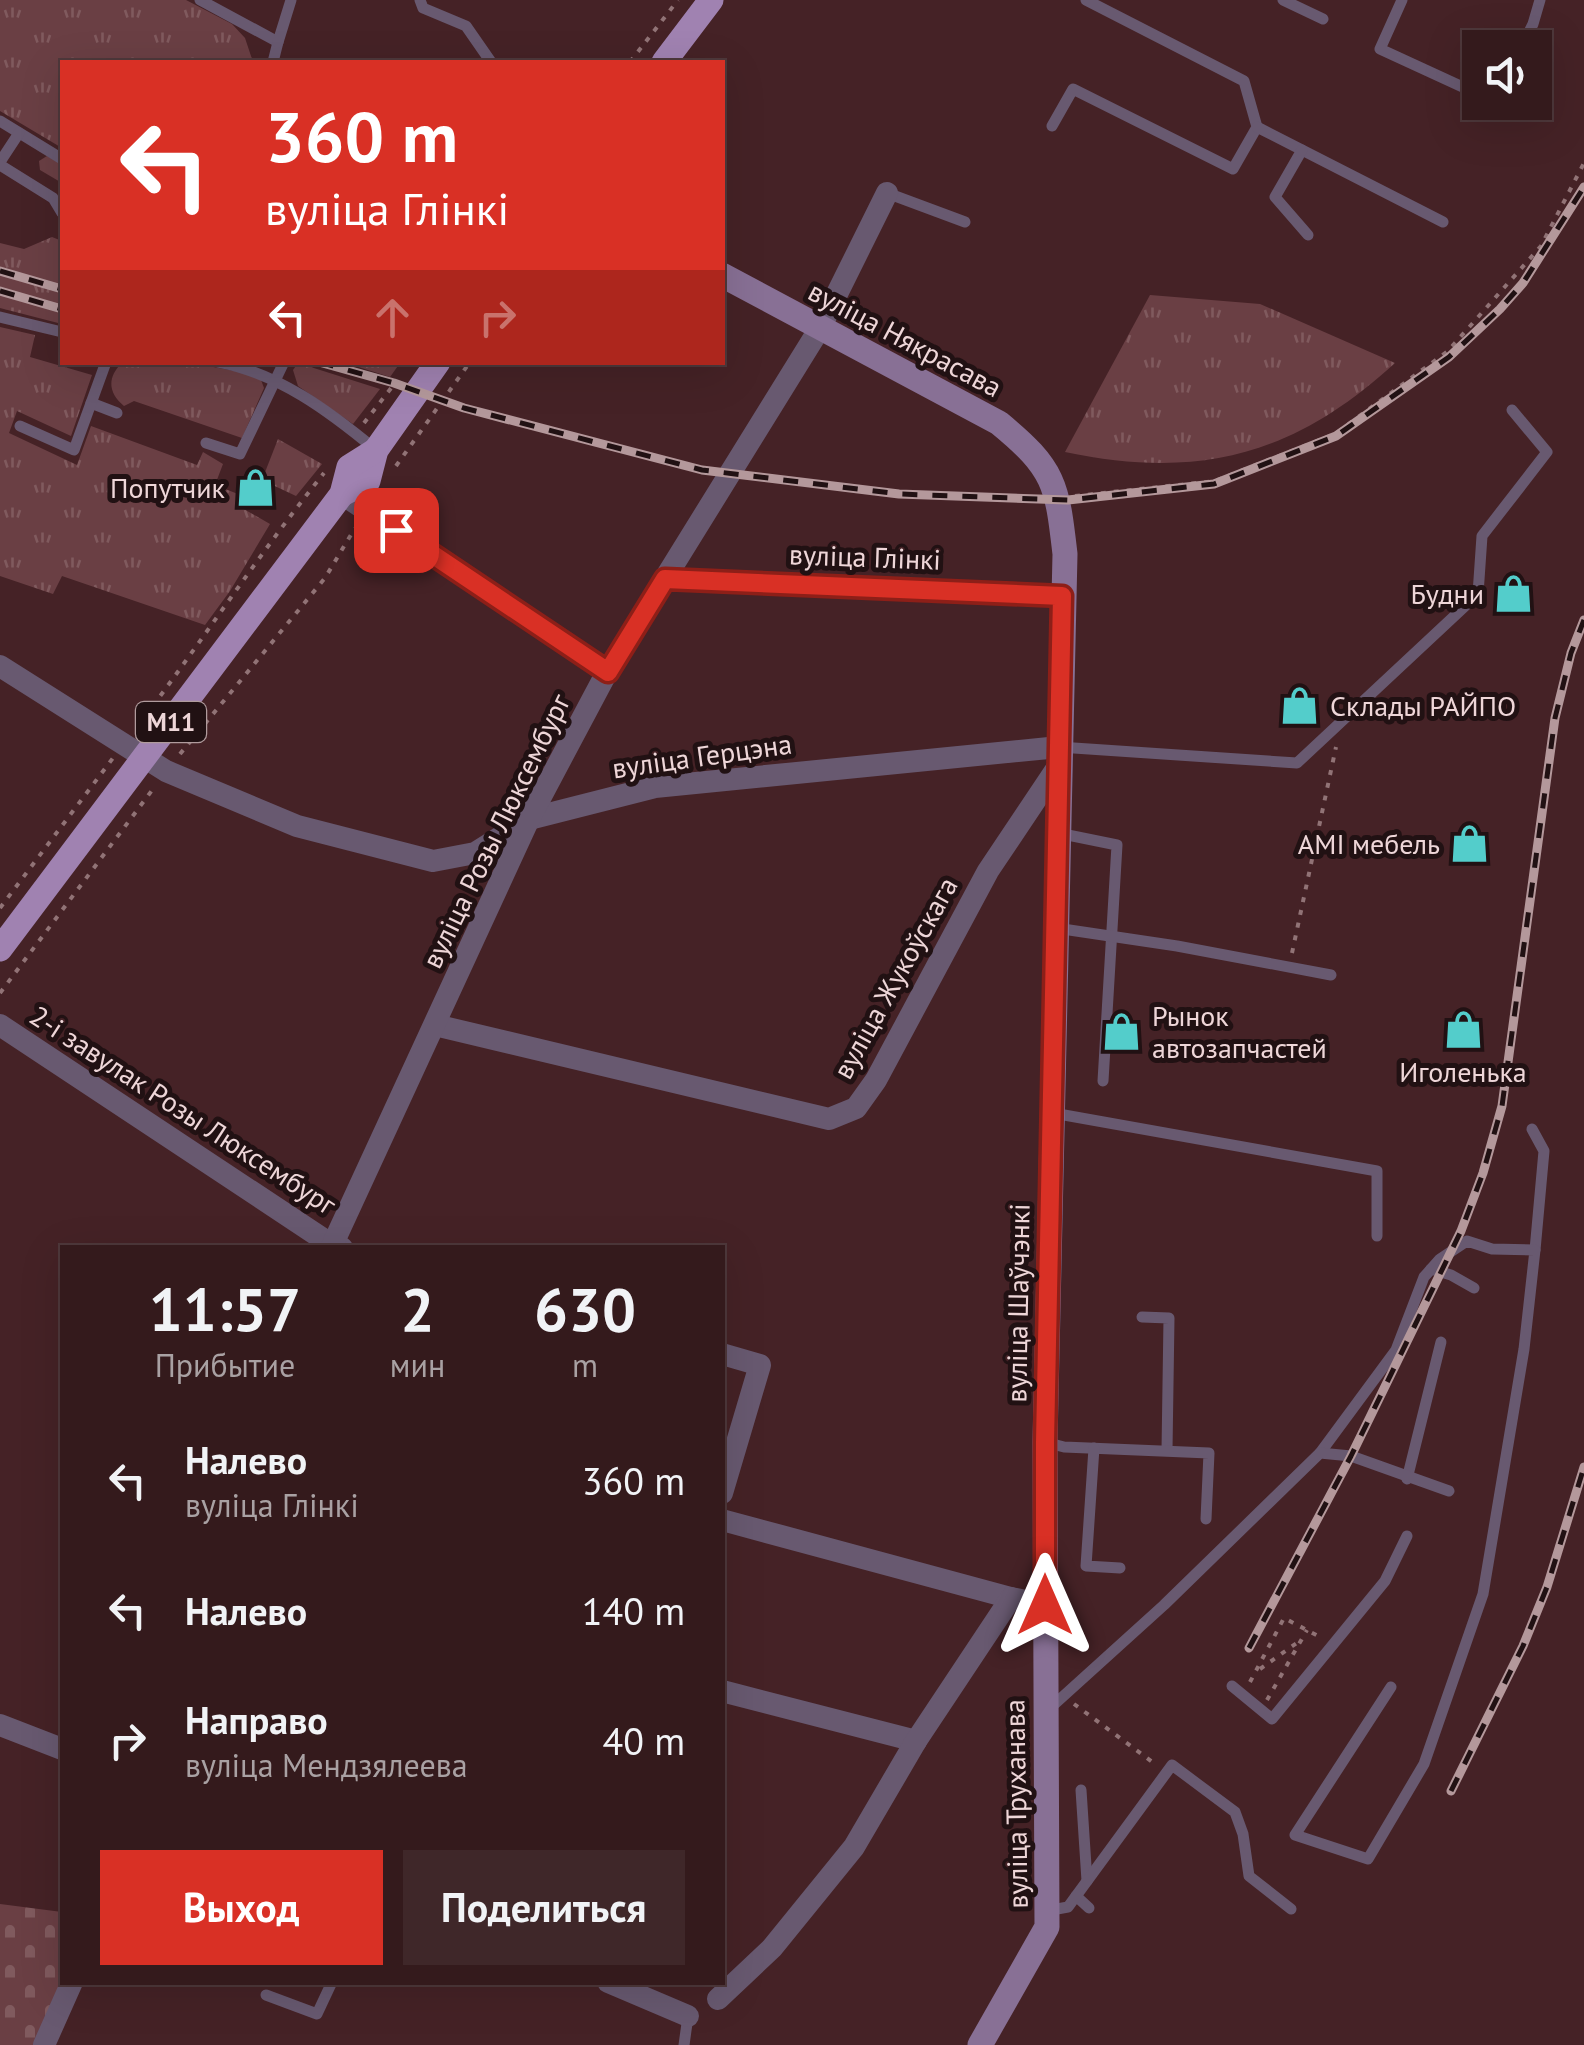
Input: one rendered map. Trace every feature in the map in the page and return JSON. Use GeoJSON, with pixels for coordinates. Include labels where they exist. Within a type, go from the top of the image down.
{"type":"FeatureCollection","features":[{"type":"Feature","properties":{"kind":"main road"},"geometry":{"type":"LineString","coordinates":[[666,60],[711,0]]}},
{"type":"Feature","properties":{"kind":"main road","name":"вуліца Някрасава"},"geometry":{"type":"LineString","coordinates":[[725,277],[998,423],[1029,447],[1048,471]]}},
{"type":"Feature","properties":{"kind":"main road","name":"М11"},"geometry":{"type":"LineString","coordinates":[[0,948],[342,494],[349,467],[366,441],[435,365]]}},
{"type":"Feature","properties":{"kind":"main road","name":"вуліца Шаўчэнкі"},"geometry":{"type":"LineString","coordinates":[[1045,1605],[1045,1442],[1065,554],[1058,498],[1048,471]]}},
{"type":"Feature","properties":{"kind":"main road","name":"вуліца Труханава"},"geometry":{"type":"LineString","coordinates":[[980,2045],[1047,1927],[1055,1704],[1045,1605]]}},
{"type":"Feature","properties":{"kind":"street","name":"вуліца Розы Люксембург"},"geometry":{"type":"LineString","coordinates":[[336,1245],[529,819],[608,672],[820,328],[887,193]]}},
{"type":"Feature","properties":{"kind":"street"},"geometry":{"type":"LineString","coordinates":[[342,494],[608,672]]}},
{"type":"Feature","properties":{"kind":"street","name":"вуліца Глінкі"},"geometry":{"type":"LineString","coordinates":[[665,579],[1062,596]]}},
{"type":"Feature","properties":{"kind":"street","name":"вуліца Герцэна"},"geometry":{"type":"LineString","coordinates":[[0,666],[145,757],[297,826],[433,861],[475,853],[529,819],[654,788],[1059,756]]}},
{"type":"Feature","properties":{"kind":"street","name":"вуліца Жукоўскага"},"geometry":{"type":"LineString","coordinates":[[435,1025],[829,1119],[856,1108],[876,1080],[988,871],[1059,756]]}},
{"type":"Feature","properties":{"kind":"street","name":"2-і завулак Розы Люксембург"},"geometry":{"type":"LineString","coordinates":[[0,1025],[332,1245]]}},
{"type":"Feature","properties":{"kind":"street"},"geometry":{"type":"LineString","coordinates":[[725,1355],[760,1365],[725,1483]]}},
{"type":"Feature","properties":{"kind":"street"},"geometry":{"type":"LineString","coordinates":[[725,1521],[1045,1605]]}},
{"type":"Feature","properties":{"kind":"street"},"geometry":{"type":"LineString","coordinates":[[718,1999],[772,1948],[854,1847],[916,1741],[1011,1598]]}},
{"type":"Feature","properties":{"kind":"street"},"geometry":{"type":"LineString","coordinates":[[725,1693],[916,1741]]}},
{"type":"Feature","properties":{"kind":"street"},"geometry":{"type":"LineString","coordinates":[[0,1725],[60,1748]]}},
{"type":"Feature","properties":{"kind":"street"},"geometry":{"type":"LineString","coordinates":[[44,2045],[71,1985]]}},
{"type":"Feature","properties":{"kind":"street"},"geometry":{"type":"LineString","coordinates":[[615,1985],[688,2016]]}},
{"type":"Feature","properties":{"kind":"lane"},"geometry":{"type":"LineString","coordinates":[[200,0],[278,42]]}},
{"type":"Feature","properties":{"kind":"lane"},"geometry":{"type":"LineString","coordinates":[[273,60],[291,0]]}},
{"type":"Feature","properties":{"kind":"lane"},"geometry":{"type":"LineString","coordinates":[[420,0],[423,8],[466,26],[490,60]]}},
{"type":"Feature","properties":{"kind":"lane"},"geometry":{"type":"LineString","coordinates":[[1052,126],[1073,89],[1234,169],[1257,128],[1244,81],[1086,0]]}},
{"type":"Feature","properties":{"kind":"lane"},"geometry":{"type":"LineString","coordinates":[[1284,0],[1323,19]]}},
{"type":"Feature","properties":{"kind":"lane"},"geometry":{"type":"LineString","coordinates":[[1402,0],[1380,49],[1462,87]]}},
{"type":"Feature","properties":{"kind":"lane"},"geometry":{"type":"LineString","coordinates":[[1531,30],[1540,0]]}},
{"type":"Feature","properties":{"kind":"lane"},"geometry":{"type":"LineString","coordinates":[[0,121],[60,158]]}},
{"type":"Feature","properties":{"kind":"lane"},"geometry":{"type":"LineString","coordinates":[[1257,128],[1443,222]]}},
{"type":"Feature","properties":{"kind":"lane"},"geometry":{"type":"LineString","coordinates":[[18,133],[0,164],[53,198],[60,210]]}},
{"type":"Feature","properties":{"kind":"lane"},"geometry":{"type":"LineString","coordinates":[[1302,150],[1275,198],[1308,235]]}},
{"type":"Feature","properties":{"kind":"lane"},"geometry":{"type":"LineString","coordinates":[[887,193],[965,222]]}},
{"type":"Feature","properties":{"kind":"lane"},"geometry":{"type":"LineString","coordinates":[[0,317],[60,332]]}},
{"type":"Feature","properties":{"kind":"lane"},"geometry":{"type":"LineString","coordinates":[[20,426],[74,450],[105,365]]}},
{"type":"Feature","properties":{"kind":"lane"},"geometry":{"type":"LineString","coordinates":[[233,365],[276,380],[366,441]]}},
{"type":"Feature","properties":{"kind":"lane"},"geometry":{"type":"LineString","coordinates":[[206,443],[240,454],[283,365]]}},
{"type":"Feature","properties":{"kind":"lane"},"geometry":{"type":"LineString","coordinates":[[91,403],[117,414]]}},
{"type":"Feature","properties":{"kind":"lane"},"geometry":{"type":"LineString","coordinates":[[1059,756],[1297,763],[1478,594],[1482,536],[1547,452],[1512,410]]}},
{"type":"Feature","properties":{"kind":"lane"},"geometry":{"type":"LineString","coordinates":[[1058,833],[1117,845],[1103,1081]]}},
{"type":"Feature","properties":{"kind":"lane"},"geometry":{"type":"LineString","coordinates":[[1056,928],[1331,975]]}},
{"type":"Feature","properties":{"kind":"lane"},"geometry":{"type":"LineString","coordinates":[[1052,1113],[1377,1171],[1377,1236]]}},
{"type":"Feature","properties":{"kind":"lane"},"geometry":{"type":"LineString","coordinates":[[1391,1687],[1295,1835],[1368,1859],[1424,1764],[1483,1594],[1524,1349],[1535,1250],[1544,1151],[1532,1129]]}},
{"type":"Feature","properties":{"kind":"lane"},"geometry":{"type":"LineString","coordinates":[[1055,1704],[1320,1453],[1396,1350],[1424,1277],[1440,1259],[1467,1241],[1492,1248],[1535,1250]]}},
{"type":"Feature","properties":{"kind":"lane"},"geometry":{"type":"LineString","coordinates":[[1431,1269],[1474,1288]]}},
{"type":"Feature","properties":{"kind":"lane"},"geometry":{"type":"LineString","coordinates":[[1142,1317],[1169,1318],[1167,1450]]}},
{"type":"Feature","properties":{"kind":"lane"},"geometry":{"type":"LineString","coordinates":[[1407,1479],[1441,1342]]}},
{"type":"Feature","properties":{"kind":"lane"},"geometry":{"type":"LineString","coordinates":[[1045,1442],[1209,1453],[1206,1520]]}},
{"type":"Feature","properties":{"kind":"lane"},"geometry":{"type":"LineString","coordinates":[[1094,1448],[1086,1566],[1120,1568]]}},
{"type":"Feature","properties":{"kind":"lane"},"geometry":{"type":"LineString","coordinates":[[1320,1453],[1352,1456],[1448,1492]]}},
{"type":"Feature","properties":{"kind":"lane"},"geometry":{"type":"LineString","coordinates":[[1232,1686],[1272,1719],[1385,1581],[1407,1536]]}},
{"type":"Feature","properties":{"kind":"lane"},"geometry":{"type":"LineString","coordinates":[[1046,1911],[1068,1907],[1172,1766],[1235,1812],[1243,1834],[1249,1876],[1291,1910]]}},
{"type":"Feature","properties":{"kind":"lane"},"geometry":{"type":"LineString","coordinates":[[1081,1790],[1087,1881]]}},
{"type":"Feature","properties":{"kind":"lane"},"geometry":{"type":"LineString","coordinates":[[1076,1896],[1089,1908]]}},
{"type":"Feature","properties":{"kind":"lane"},"geometry":{"type":"LineString","coordinates":[[266,1995],[317,2014],[331,1985]]}},
{"type":"Feature","properties":{"kind":"lane"},"geometry":{"type":"LineString","coordinates":[[684,2045],[688,2016]]}},
{"type":"Feature","properties":{"kind":"path"},"geometry":{"type":"LineString","coordinates":[[632,60],[678,0]]}},
{"type":"Feature","properties":{"kind":"path"},"geometry":{"type":"LineString","coordinates":[[1066,497],[1216,481],[1335,434],[1448,351],[1541,246],[1584,163]]}},
{"type":"Feature","properties":{"kind":"path"},"geometry":{"type":"LineString","coordinates":[[391,473],[468,365]]}},
{"type":"Feature","properties":{"kind":"path"},"geometry":{"type":"LineString","coordinates":[[366,441],[402,373]]}},
{"type":"Feature","properties":{"kind":"path"},"geometry":{"type":"LineString","coordinates":[[0,993],[145,757],[258,556],[325,471]]}},
{"type":"Feature","properties":{"kind":"path"},"geometry":{"type":"LineString","coordinates":[[0,908],[324,578],[366,509]]}},
{"type":"Feature","properties":{"kind":"path"},"geometry":{"type":"LineString","coordinates":[[1288,967],[1341,722]]}},
{"type":"Feature","properties":{"kind":"path"},"geometry":{"type":"LineString","coordinates":[[1244,1696],[1284,1618],[1334,1644]]}},
{"type":"Feature","properties":{"kind":"path"},"geometry":{"type":"LineString","coordinates":[[1261,1710],[1307,1630]]}},
{"type":"Feature","properties":{"kind":"path"},"geometry":{"type":"LineString","coordinates":[[1256,1672],[1302,1639]]}},
{"type":"Feature","properties":{"kind":"path"},"geometry":{"type":"LineString","coordinates":[[1055,1704],[1166,1773]]}},
{"type":"Feature","properties":{"kind":"green space"},"geometry":{"type":"Polygon","coordinates":[[[0,0],[186,0],[232,24],[245,38],[252,60],[60,60],[60,147],[0,111],[0,0]]]}},
{"type":"Feature","properties":{"kind":"green space"},"geometry":{"type":"Polygon","coordinates":[[[47,156],[60,163],[60,182],[40,170],[39,161],[47,156]]]}},
{"type":"Feature","properties":{"kind":"green space"},"geometry":{"type":"Polygon","coordinates":[[[52,237],[60,240],[60,323],[0,308],[0,243],[24,249],[52,237]]]}},
{"type":"Feature","properties":{"kind":"green space"},"geometry":{"type":"Polygon","coordinates":[[[1150,295],[1260,304],[1395,363],[1319,420],[1242,453],[1201,461],[1159,463],[1065,452],[1150,295]]]}},
{"type":"Feature","properties":{"kind":"green space"},"geometry":{"type":"Polygon","coordinates":[[[0,327],[35,335],[30,357],[92,375],[71,436],[17,411],[9,433],[77,465],[91,426],[197,465],[203,452],[223,464],[215,485],[243,496],[242,508],[270,524],[205,625],[62,576],[53,594],[0,576],[0,327]]]}},
{"type":"Feature","properties":{"kind":"green space"},"geometry":{"type":"Polygon","coordinates":[[[121,365],[202,365],[246,373],[261,380],[264,388],[242,438],[134,401],[124,406],[112,390],[114,374],[121,365]]]}},
{"type":"Feature","properties":{"kind":"green space"},"geometry":{"type":"Polygon","coordinates":[[[297,365],[304,365],[380,389],[353,424],[298,386],[293,370],[297,365]]]}},
{"type":"Feature","properties":{"kind":"green space"},"geometry":{"type":"Polygon","coordinates":[[[352,365],[399,365],[390,377],[352,365]]]}},
{"type":"Feature","properties":{"kind":"green space"},"geometry":{"type":"Polygon","coordinates":[[[278,439],[322,464],[296,496],[262,480],[278,439]]]}},
{"type":"Feature","properties":{"kind":"green space"},"geometry":{"type":"Polygon","coordinates":[[[0,1904],[60,1912],[60,1984],[33,2045],[0,2045],[0,1904]]]}},
{"type":"Feature","properties":{"kind":"railway"},"geometry":{"type":"LineString","coordinates":[[330,365],[464,408],[702,470],[899,494],[1068,500],[1214,484],[1336,436],[1449,357],[1523,283],[1584,187]]}},
{"type":"Feature","properties":{"kind":"railway"},"geometry":{"type":"LineString","coordinates":[[0,271],[60,288]]}},
{"type":"Feature","properties":{"kind":"railway"},"geometry":{"type":"LineString","coordinates":[[0,291],[60,308]]}},
{"type":"Feature","properties":{"kind":"railway"},"geometry":{"type":"LineString","coordinates":[[1249,1648],[1351,1456],[1461,1231],[1483,1173],[1502,1106],[1555,718],[1571,653],[1584,620]]}},
{"type":"Feature","properties":{"kind":"railway"},"geometry":{"type":"LineString","coordinates":[[1451,1791],[1523,1646],[1547,1587],[1584,1467]]}},
{"type":"Feature","properties":{"kind":"place","name":"Попутчик"},"geometry":{"type":"Point","coordinates":[255,488]}},
{"type":"Feature","properties":{"kind":"place","name":"Будни"},"geometry":{"type":"Point","coordinates":[1514,594]}},
{"type":"Feature","properties":{"kind":"place","name":"Склады РАЙПО"},"geometry":{"type":"Point","coordinates":[1300,706]}},
{"type":"Feature","properties":{"kind":"place","name":"AMI мебель"},"geometry":{"type":"Point","coordinates":[1470,844]}},
{"type":"Feature","properties":{"kind":"place","name":"Иголенька"},"geometry":{"type":"Point","coordinates":[1463,1029]}},
{"type":"Feature","properties":{"kind":"place","name":"Рынок автозапчастей"},"geometry":{"type":"Point","coordinates":[1122,1032]}},
{"type":"Feature","properties":{"kind":"route"},"geometry":{"type":"LineString","coordinates":[[396,530],[608,672],[665,579],[1062,596],[1045,1605]]}}]}
